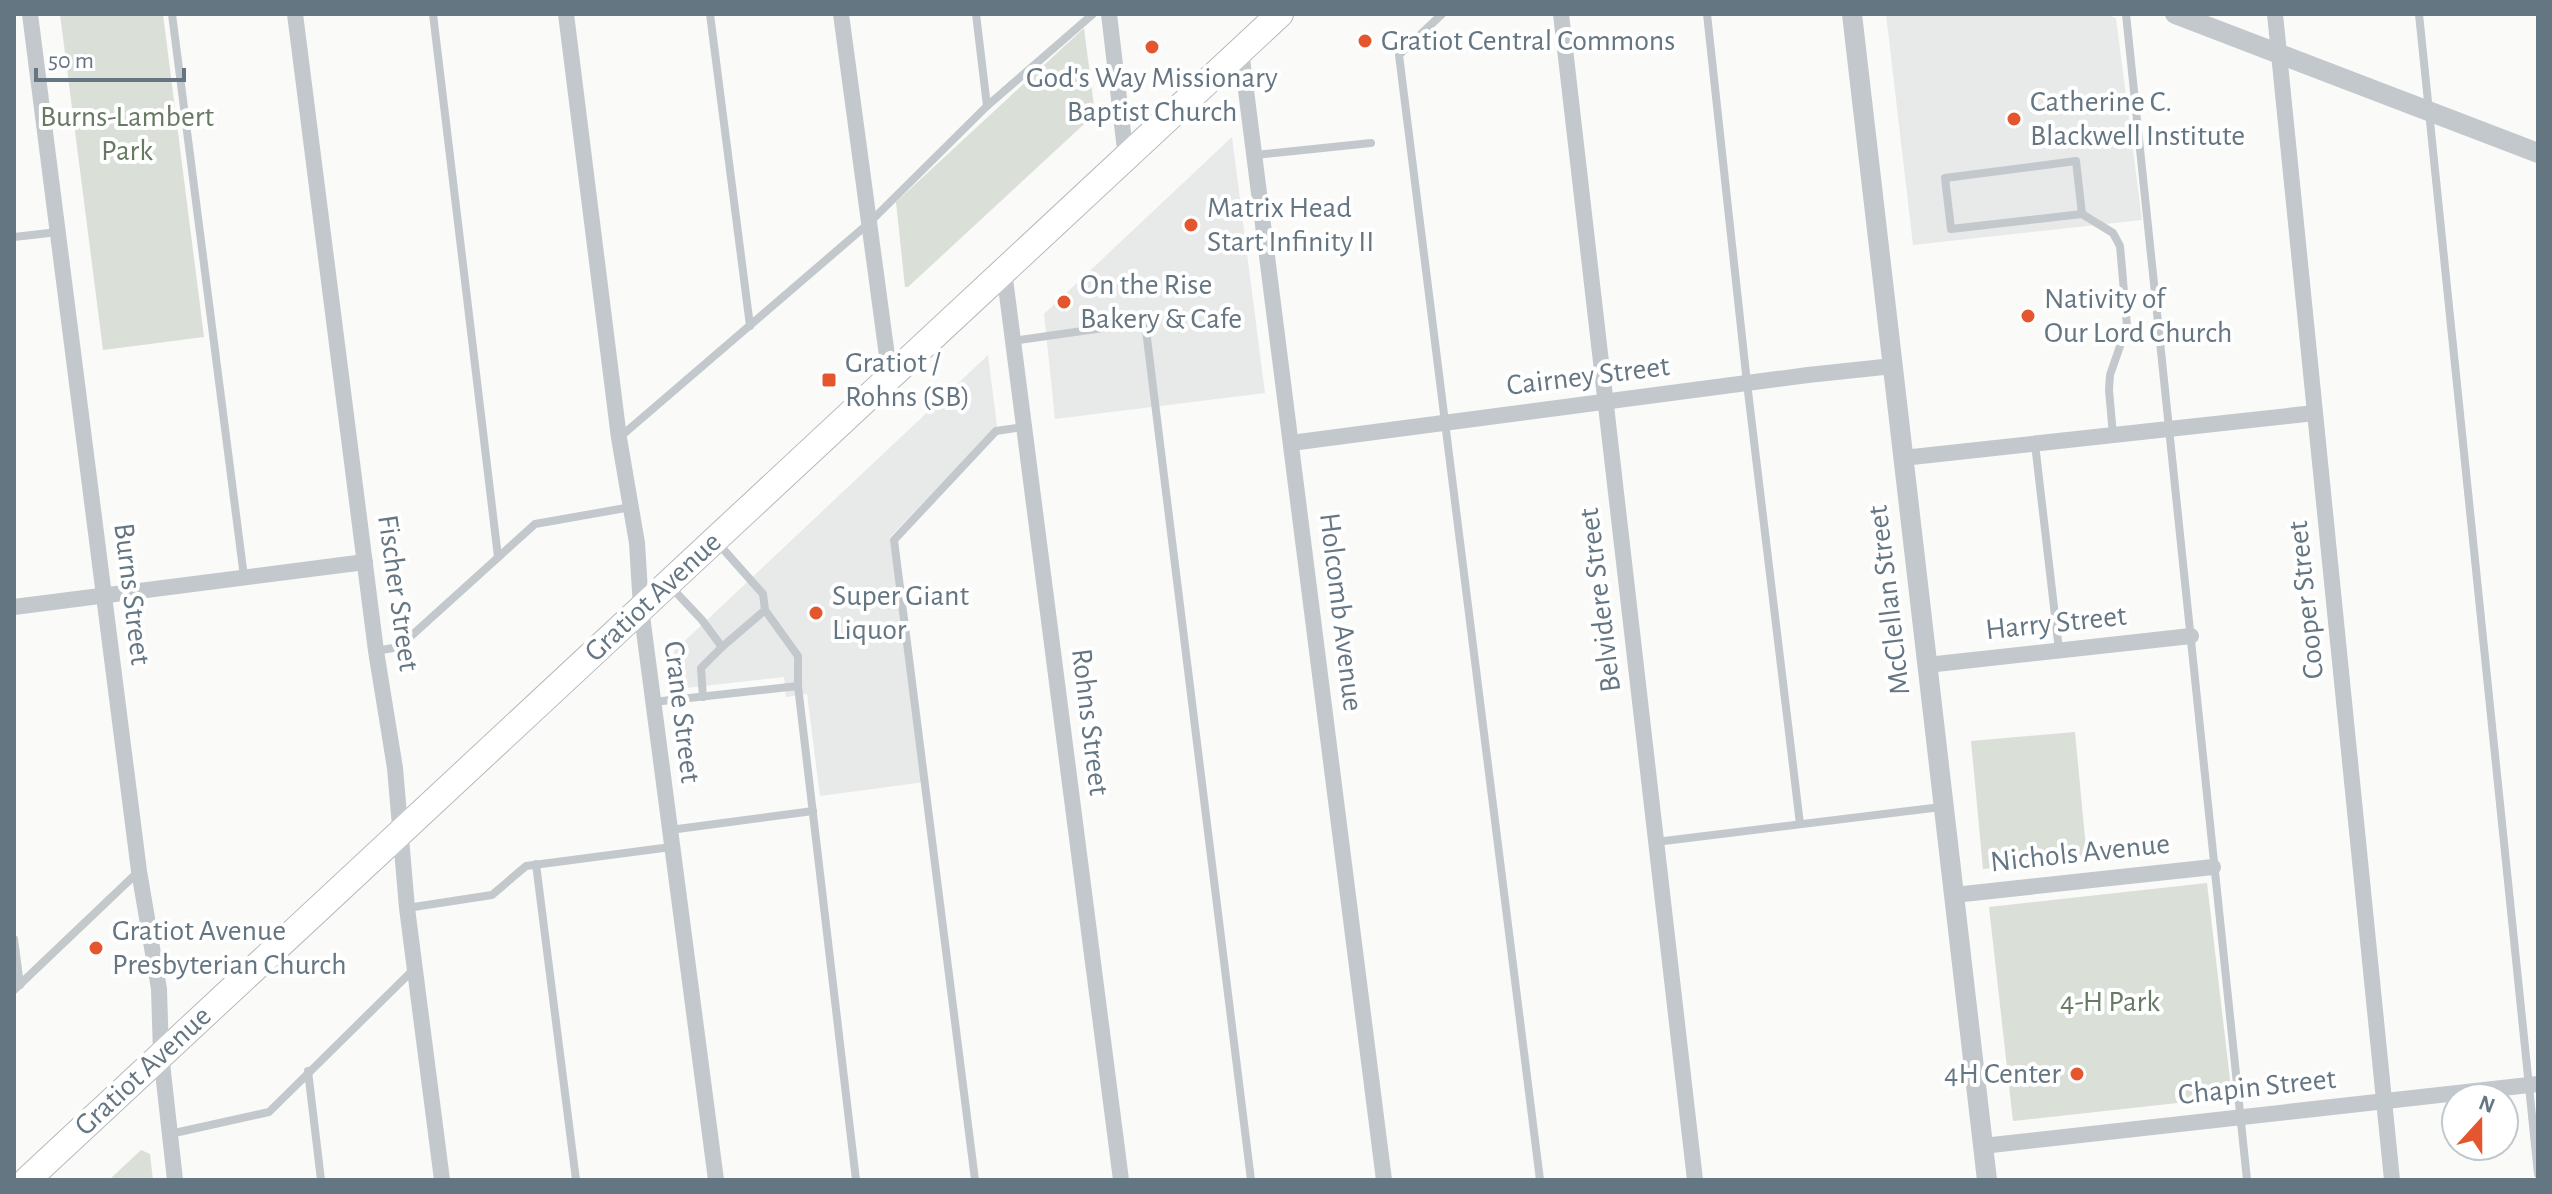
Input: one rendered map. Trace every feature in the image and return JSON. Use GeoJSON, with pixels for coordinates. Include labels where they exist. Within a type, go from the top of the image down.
{"type":"FeatureCollection","features":[{"type":"Feature","properties":{"kind":"main road","name":"Gratiot Avenue"},"geometry":{"type":"LineString","coordinates":[[27,1180],[1280,14]]}},
{"type":"Feature","properties":{"kind":"street","name":"Burns Street"},"geometry":{"type":"LineString","coordinates":[[30,14],[139,871],[159,989],[161,1054],[175,1180]]}},
{"type":"Feature","properties":{"kind":"street","name":"Fischer Street"},"geometry":{"type":"LineString","coordinates":[[295,14],[376,651],[395,768],[407,908],[442,1180]]}},
{"type":"Feature","properties":{"kind":"street","name":"Crane Street"},"geometry":{"type":"LineString","coordinates":[[566,14],[619,438],[637,543],[652,702],[716,1180]]}},
{"type":"Feature","properties":{"kind":"street"},"geometry":{"type":"LineString","coordinates":[[841,14],[890,378]]}},
{"type":"Feature","properties":{"kind":"street"},"geometry":{"type":"LineString","coordinates":[[1109,14],[1126,158]]}},
{"type":"Feature","properties":{"kind":"street","name":"Belvidere Street"},"geometry":{"type":"LineString","coordinates":[[1561,14],[1695,1180]]}},
{"type":"Feature","properties":{"kind":"street","name":"McClellan Street"},"geometry":{"type":"LineString","coordinates":[[1852,14],[1987,1180]]}},
{"type":"Feature","properties":{"kind":"street"},"geometry":{"type":"LineString","coordinates":[[2175,14],[2538,153]]}},
{"type":"Feature","properties":{"kind":"street","name":"Cooper Street"},"geometry":{"type":"LineString","coordinates":[[2275,14],[2392,1180]]}},
{"type":"Feature","properties":{"kind":"street","name":"Holcomb Avenue"},"geometry":{"type":"LineString","coordinates":[[1241,51],[1384,1180]]}},
{"type":"Feature","properties":{"kind":"street","name":"Rohns Street"},"geometry":{"type":"LineString","coordinates":[[1004,271],[1121,1180]]}},
{"type":"Feature","properties":{"kind":"street","name":"Cairney Street"},"geometry":{"type":"LineString","coordinates":[[1291,443],[1893,366]]}},
{"type":"Feature","properties":{"kind":"street"},"geometry":{"type":"LineString","coordinates":[[1903,458],[2315,413]]}},
{"type":"Feature","properties":{"kind":"street"},"geometry":{"type":"LineString","coordinates":[[14,607],[365,562]]}},
{"type":"Feature","properties":{"kind":"street","name":"Harry Street"},"geometry":{"type":"LineString","coordinates":[[1927,665],[2191,636]]}},
{"type":"Feature","properties":{"kind":"street","name":"Nichols Avenue"},"geometry":{"type":"LineString","coordinates":[[1954,895],[2213,867]]}},
{"type":"Feature","properties":{"kind":"street","name":"Chapin Street"},"geometry":{"type":"LineString","coordinates":[[1983,1146],[2533,1085]]}},
{"type":"Feature","properties":{"kind":"lane"},"geometry":{"type":"LineString","coordinates":[[172,14],[244,578]]}},
{"type":"Feature","properties":{"kind":"lane"},"geometry":{"type":"LineString","coordinates":[[433,14],[498,557]]}},
{"type":"Feature","properties":{"kind":"lane"},"geometry":{"type":"LineString","coordinates":[[710,14],[750,326]]}},
{"type":"Feature","properties":{"kind":"lane"},"geometry":{"type":"LineString","coordinates":[[976,14],[987,106]]}},
{"type":"Feature","properties":{"kind":"lane"},"geometry":{"type":"LineString","coordinates":[[619,438],[869,223],[987,106],[1093,14]]}},
{"type":"Feature","properties":{"kind":"lane"},"geometry":{"type":"LineString","coordinates":[[1442,14],[1399,55],[1540,1180]]}},
{"type":"Feature","properties":{"kind":"lane"},"geometry":{"type":"LineString","coordinates":[[1707,14],[1800,824]]}},
{"type":"Feature","properties":{"kind":"lane"},"geometry":{"type":"LineString","coordinates":[[2126,14],[2247,1180]]}},
{"type":"Feature","properties":{"kind":"lane"},"geometry":{"type":"LineString","coordinates":[[2419,14],[2533,1085],[2538,1174]]}},
{"type":"Feature","properties":{"kind":"lane"},"geometry":{"type":"LineString","coordinates":[[1254,155],[1371,143]]}},
{"type":"Feature","properties":{"kind":"lane"},"geometry":{"type":"LineString","coordinates":[[2082,214],[2076,161],[1945,178],[1951,229],[2082,214],[2113,233],[2120,246],[2127,326],[2110,375],[2113,435]]}},
{"type":"Feature","properties":{"kind":"lane"},"geometry":{"type":"LineString","coordinates":[[14,237],[58,232]]}},
{"type":"Feature","properties":{"kind":"lane"},"geometry":{"type":"LineString","coordinates":[[1012,342],[1145,322],[1251,1180]]}},
{"type":"Feature","properties":{"kind":"lane"},"geometry":{"type":"LineString","coordinates":[[975,1180],[894,540],[996,431],[1023,427]]}},
{"type":"Feature","properties":{"kind":"lane"},"geometry":{"type":"LineString","coordinates":[[2035,444],[2059,650]]}},
{"type":"Feature","properties":{"kind":"lane"},"geometry":{"type":"LineString","coordinates":[[376,651],[399,647],[535,524],[632,507]]}},
{"type":"Feature","properties":{"kind":"lane"},"geometry":{"type":"LineString","coordinates":[[715,540],[763,594],[765,610],[798,656],[798,686],[856,1180]]}},
{"type":"Feature","properties":{"kind":"lane"},"geometry":{"type":"LineString","coordinates":[[668,583],[722,647]]}},
{"type":"Feature","properties":{"kind":"lane"},"geometry":{"type":"LineString","coordinates":[[703,697],[701,668],[765,610]]}},
{"type":"Feature","properties":{"kind":"lane"},"geometry":{"type":"LineString","coordinates":[[652,702],[798,686]]}},
{"type":"Feature","properties":{"kind":"lane"},"geometry":{"type":"LineString","coordinates":[[1656,842],[1944,806]]}},
{"type":"Feature","properties":{"kind":"lane"},"geometry":{"type":"LineString","coordinates":[[407,908],[492,895],[526,866],[813,811]]}},
{"type":"Feature","properties":{"kind":"lane"},"geometry":{"type":"LineString","coordinates":[[536,864],[576,1180]]}},
{"type":"Feature","properties":{"kind":"lane"},"geometry":{"type":"LineString","coordinates":[[17,988],[139,871]]}},
{"type":"Feature","properties":{"kind":"lane"},"geometry":{"type":"LineString","coordinates":[[14,939],[17,988]]}},
{"type":"Feature","properties":{"kind":"lane"},"geometry":{"type":"LineString","coordinates":[[169,1134],[269,1112],[415,968]]}},
{"type":"Feature","properties":{"kind":"lane"},"geometry":{"type":"LineString","coordinates":[[308,1071],[321,1180]]}},
{"type":"Feature","properties":{"kind":"shaded area","name":"Catherine C. Blackwell Institute"},"geometry":{"type":"Polygon","coordinates":[[[1886,14],[2105,14],[2116,18],[2142,220],[1913,245],[1886,14]]]}},
{"type":"Feature","properties":{"kind":"shaded area","name":"Matrix Head Start Infinity II"},"geometry":{"type":"Polygon","coordinates":[[[1232,137],[1265,393],[1055,419],[1044,314],[1232,137]]]}},
{"type":"Feature","properties":{"kind":"shaded area"},"geometry":{"type":"Polygon","coordinates":[[[988,355],[997,426],[890,537],[925,782],[820,796],[807,694],[786,697],[784,677],[677,689],[674,651],[988,355]]]}},
{"type":"Feature","properties":{"kind":"green space","name":"Burns-Lambert Park"},"geometry":{"type":"Polygon","coordinates":[[[60,14],[163,14],[204,337],[103,350],[60,14]]]}},
{"type":"Feature","properties":{"kind":"green space"},"geometry":{"type":"Polygon","coordinates":[[[1084,28],[1095,114],[905,287],[896,202],[1084,28]]]}},
{"type":"Feature","properties":{"kind":"green space"},"geometry":{"type":"Polygon","coordinates":[[[2075,732],[2087,859],[1983,869],[1971,741],[2075,732]]]}},
{"type":"Feature","properties":{"kind":"green space","name":"4-H Park"},"geometry":{"type":"Polygon","coordinates":[[[2207,883],[2232,1097],[2013,1121],[1989,907],[2207,883]]]}},
{"type":"Feature","properties":{"kind":"green space"},"geometry":{"type":"Polygon","coordinates":[[[141,1150],[150,1154],[153,1180],[109,1180],[141,1150]]]}},
{"type":"Feature","properties":{"kind":"place","name":"Gratiot Central Commons"},"geometry":{"type":"Point","coordinates":[1365,41]}},
{"type":"Feature","properties":{"kind":"place","name":"God's Way Missionary Baptist Church"},"geometry":{"type":"Point","coordinates":[1152,47]}},
{"type":"Feature","properties":{"kind":"place","name":"Catherine C. Blackwell Institute"},"geometry":{"type":"Point","coordinates":[2014,119]}},
{"type":"Feature","properties":{"kind":"place","name":"Matrix Head Start Infinity II"},"geometry":{"type":"Point","coordinates":[1191,225]}},
{"type":"Feature","properties":{"kind":"place","name":"On the Rise Bakery & Cafe"},"geometry":{"type":"Point","coordinates":[1064,302]}},
{"type":"Feature","properties":{"kind":"place","name":"Nativity of Our Lord Church"},"geometry":{"type":"Point","coordinates":[2028,316]}},
{"type":"Feature","properties":{"kind":"place","name":"Gratiot / Rohns (SB)"},"geometry":{"type":"Point","coordinates":[829,380]}},
{"type":"Feature","properties":{"kind":"place","name":"Super Giant Liquor"},"geometry":{"type":"Point","coordinates":[816,613]}},
{"type":"Feature","properties":{"kind":"place","name":"Gratiot Avenue Presbyterian Church"},"geometry":{"type":"Point","coordinates":[96,948]}},
{"type":"Feature","properties":{"kind":"place","name":"4H Center"},"geometry":{"type":"Point","coordinates":[2077,1074]}}]}
